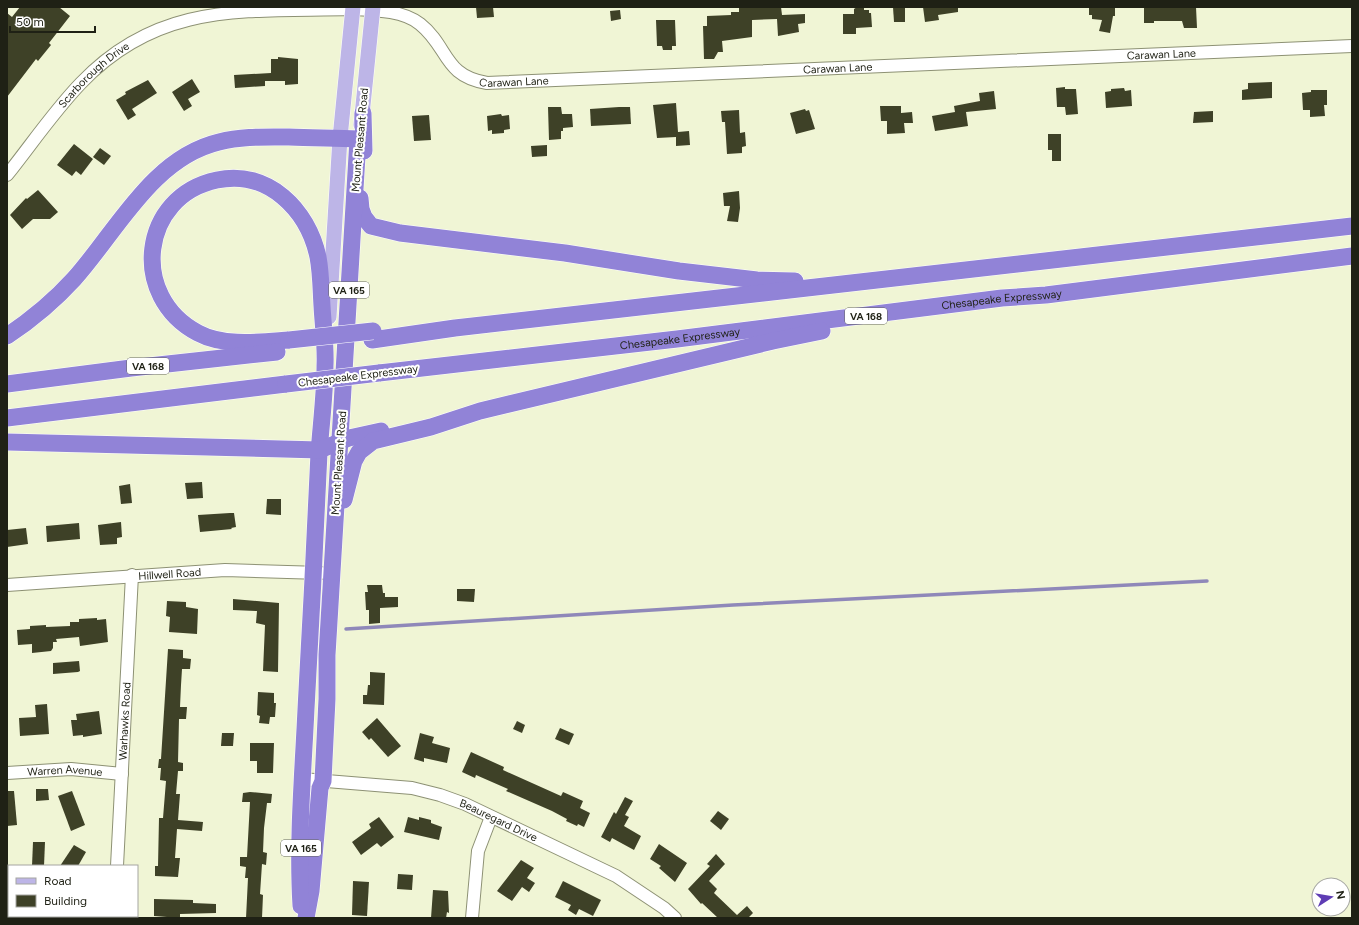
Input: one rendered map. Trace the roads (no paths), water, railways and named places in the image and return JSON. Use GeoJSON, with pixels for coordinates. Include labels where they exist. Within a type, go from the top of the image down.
{"type":"FeatureCollection","features":[{"type":"Feature","properties":{"kind":"highway"},"geometry":{"type":"LineString","coordinates":[[363,113],[364,151],[360,195],[361,209],[364,217],[375,228],[400,233],[565,253],[679,271],[757,280],[790,281],[890,270],[969,270]]}},
{"type":"Feature","properties":{"kind":"highway"},"geometry":{"type":"LineString","coordinates":[[7,336],[47,306],[73,280],[148,188],[170,167],[192,152],[219,142],[244,138],[358,139]]}},
{"type":"Feature","properties":{"kind":"highway","name":"Mount Pleasant Road"},"geometry":{"type":"LineString","coordinates":[[306,918],[311,891],[320,788],[323,781],[332,574],[358,139]]}},
{"type":"Feature","properties":{"kind":"highway"},"geometry":{"type":"LineString","coordinates":[[289,345],[216,339],[198,333],[168,307],[159,292],[153,274],[151,257],[153,241],[161,220],[183,196],[196,187],[215,180],[240,178],[268,186],[290,201],[298,211],[307,227],[318,255],[326,364]]}},
{"type":"Feature","properties":{"kind":"highway","name":"VA 168"},"geometry":{"type":"LineString","coordinates":[[7,384],[289,345],[455,328],[1352,226]]}},
{"type":"Feature","properties":{"kind":"highway","name":"Chesapeake Expressway"},"geometry":{"type":"LineString","coordinates":[[7,418],[867,316],[1352,256]]}},
{"type":"Feature","properties":{"kind":"highway"},"geometry":{"type":"LineString","coordinates":[[7,442],[320,450],[340,441],[429,420],[480,411],[773,341],[827,330],[867,316]]}},
{"type":"Feature","properties":{"kind":"highway","name":"Mount Pleasant Road"},"geometry":{"type":"LineString","coordinates":[[302,918],[300,886],[302,779],[326,364]]}},
{"type":"Feature","properties":{"kind":"highway"},"geometry":{"type":"LineString","coordinates":[[332,574],[345,496],[354,461],[359,452],[367,444],[373,441],[431,427],[480,411]]}},
{"type":"Feature","properties":{"kind":"main road","name":"Mount Pleasant Road"},"geometry":{"type":"LineString","coordinates":[[326,364],[340,138],[353,8]]}},
{"type":"Feature","properties":{"kind":"main road","name":"Mount Pleasant Road"},"geometry":{"type":"LineString","coordinates":[[358,139],[363,113],[373,8]]}},
{"type":"Feature","properties":{"kind":"street","name":"Carawan Lane"},"geometry":{"type":"LineString","coordinates":[[353,8],[373,8],[402,16],[420,24],[433,37],[451,66],[470,79],[487,83],[1352,46]]}},
{"type":"Feature","properties":{"kind":"street","name":"Scarborough Drive"},"geometry":{"type":"LineString","coordinates":[[7,175],[81,83],[115,52],[158,29],[188,19],[221,12],[353,8]]}},
{"type":"Feature","properties":{"kind":"street","name":"Hillwell Road"},"geometry":{"type":"LineString","coordinates":[[7,585],[224,570],[332,574]]}},
{"type":"Feature","properties":{"kind":"street","name":"Warhawks Road"},"geometry":{"type":"LineString","coordinates":[[117,865],[132,576]]}},
{"type":"Feature","properties":{"kind":"street","name":"Warren Avenue"},"geometry":{"type":"LineString","coordinates":[[7,773],[71,769],[122,774]]}},
{"type":"Feature","properties":{"kind":"street","name":"Beauregard Drive"},"geometry":{"type":"LineString","coordinates":[[302,779],[412,788],[440,795],[465,804],[616,876],[664,908],[675,918]]}},
{"type":"Feature","properties":{"kind":"street"},"geometry":{"type":"LineString","coordinates":[[472,918],[478,851],[491,817]]}},
{"type":"Feature","properties":{"kind":"waterway"},"geometry":{"type":"LineString","coordinates":[[346,629],[733,605],[1207,581]]}}]}
